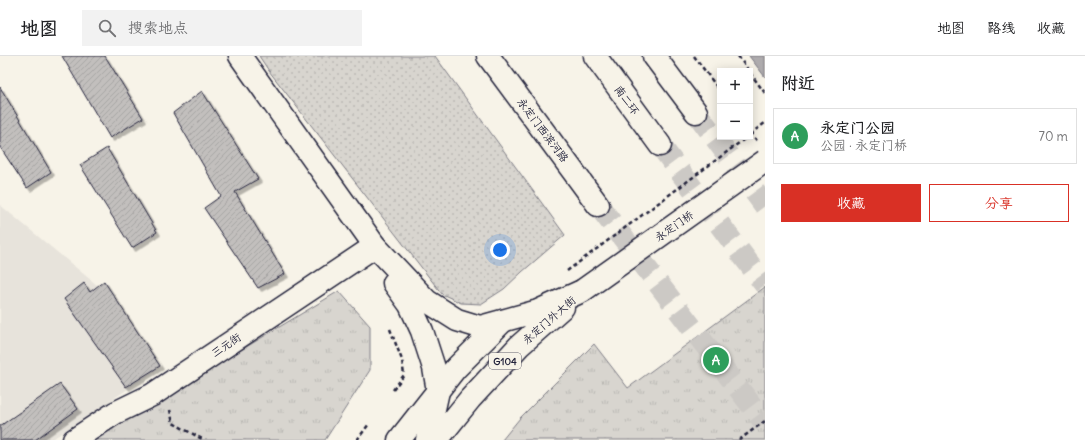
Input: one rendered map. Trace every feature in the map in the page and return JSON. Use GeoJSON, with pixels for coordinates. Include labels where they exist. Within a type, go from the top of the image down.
{"type":"FeatureCollection","features":[{"type":"Feature","properties":{"kind":"main road"},"geometry":{"type":"LineString","coordinates":[[225,56],[372,248],[427,301],[453,318],[480,327],[538,311],[582,291]]}},
{"type":"Feature","properties":{"kind":"main road"},"geometry":{"type":"LineString","coordinates":[[240,56],[410,305],[428,347],[438,391],[427,440]]}},
{"type":"Feature","properties":{"kind":"main road","name":"永定门西滨河路"},"geometry":{"type":"LineString","coordinates":[[488,56],[598,205]]}},
{"type":"Feature","properties":{"kind":"main road","name":"南二环"},"geometry":{"type":"LineString","coordinates":[[595,56],[660,145]]}},
{"type":"Feature","properties":{"kind":"main road"},"geometry":{"type":"LineString","coordinates":[[654,56],[696,112]]}},
{"type":"Feature","properties":{"kind":"main road","name":"永定门桥"},"geometry":{"type":"LineString","coordinates":[[582,291],[765,161]]}},
{"type":"Feature","properties":{"kind":"main road","name":"三元街"},"geometry":{"type":"LineString","coordinates":[[74,440],[115,414],[152,395],[372,248]]}},
{"type":"Feature","properties":{"kind":"main road","name":"永定门外大街"},"geometry":{"type":"LineString","coordinates":[[437,440],[470,399],[519,346],[582,291]]}},
{"type":"Feature","properties":{"kind":"main road"},"geometry":{"type":"LineString","coordinates":[[399,440],[456,369],[503,321]]}},
{"type":"Feature","properties":{"kind":"path"},"geometry":{"type":"LineString","coordinates":[[694,56],[717,87]]}},
{"type":"Feature","properties":{"kind":"path"},"geometry":{"type":"LineString","coordinates":[[738,56],[746,68]]}},
{"type":"Feature","properties":{"kind":"path"},"geometry":{"type":"LineString","coordinates":[[753,77],[765,92]]}},
{"type":"Feature","properties":{"kind":"path"},"geometry":{"type":"LineString","coordinates":[[753,132],[765,123]]}},
{"type":"Feature","properties":{"kind":"path"},"geometry":{"type":"LineString","coordinates":[[567,271],[743,140]]}},
{"type":"Feature","properties":{"kind":"path"},"geometry":{"type":"LineString","coordinates":[[390,329],[402,360],[404,375],[393,390]]}},
{"type":"Feature","properties":{"kind":"path"},"geometry":{"type":"LineString","coordinates":[[165,386],[173,423],[204,440]]}},
{"type":"Feature","properties":{"kind":"path"},"geometry":{"type":"LineString","coordinates":[[739,440],[765,420]]}},
{"type":"Feature","properties":{"kind":"path"},"geometry":{"type":"LineString","coordinates":[[357,440],[369,424]]}},
{"type":"Feature","properties":{"kind":"shaded area"},"geometry":{"type":"Polygon","coordinates":[[[749,56],[765,56],[765,77],[749,56]]]}},
{"type":"Feature","properties":{"kind":"shaded area"},"geometry":{"type":"Polygon","coordinates":[[[0,205],[103,290],[155,371],[51,440],[0,440],[0,205]]]}},
{"type":"Feature","properties":{"kind":"green space"},"geometry":{"type":"Polygon","coordinates":[[[259,56],[435,56],[565,235],[504,289],[481,304],[461,303],[442,294],[269,71],[259,56]]]}},
{"type":"Feature","properties":{"kind":"green space"},"geometry":{"type":"Polygon","coordinates":[[[765,287],[765,440],[502,440],[520,418],[594,344],[628,388],[765,287]]]}},
{"type":"Feature","properties":{"kind":"green space"},"geometry":{"type":"Polygon","coordinates":[[[339,291],[370,326],[370,370],[325,440],[92,440],[339,291]]]}},
{"type":"Feature","properties":{"kind":"building"},"geometry":{"type":"Polygon","coordinates":[[[62,56],[105,56],[143,118],[110,138],[62,56]]]}},
{"type":"Feature","properties":{"kind":"building"},"geometry":{"type":"Polygon","coordinates":[[[0,87],[51,172],[27,188],[0,147],[0,87]]]}},
{"type":"Feature","properties":{"kind":"building"},"geometry":{"type":"Polygon","coordinates":[[[202,91],[258,179],[235,192],[285,274],[258,288],[204,208],[221,196],[173,113],[202,91]]]}},
{"type":"Feature","properties":{"kind":"building"},"geometry":{"type":"Polygon","coordinates":[[[107,148],[157,232],[132,248],[80,165],[107,148]]]}},
{"type":"Feature","properties":{"kind":"building"},"geometry":{"type":"Polygon","coordinates":[[[104,281],[160,366],[126,387],[64,299],[84,283],[90,292],[104,281]]]}},
{"type":"Feature","properties":{"kind":"building"},"geometry":{"type":"Polygon","coordinates":[[[60,384],[78,409],[35,440],[0,440],[0,426],[60,384]]]}},
{"type":"Feature","properties":{"kind":"tunnel"},"geometry":{"type":"LineString","coordinates":[[696,112],[765,206]]}},
{"type":"Feature","properties":{"kind":"tunnel"},"geometry":{"type":"LineString","coordinates":[[660,145],[765,285]]}},
{"type":"Feature","properties":{"kind":"tunnel"},"geometry":{"type":"LineString","coordinates":[[598,205],[765,423]]}},
{"type":"Feature","properties":{"kind":"place","name":"永定门公园"},"geometry":{"type":"Point","coordinates":[716,360]}}]}
